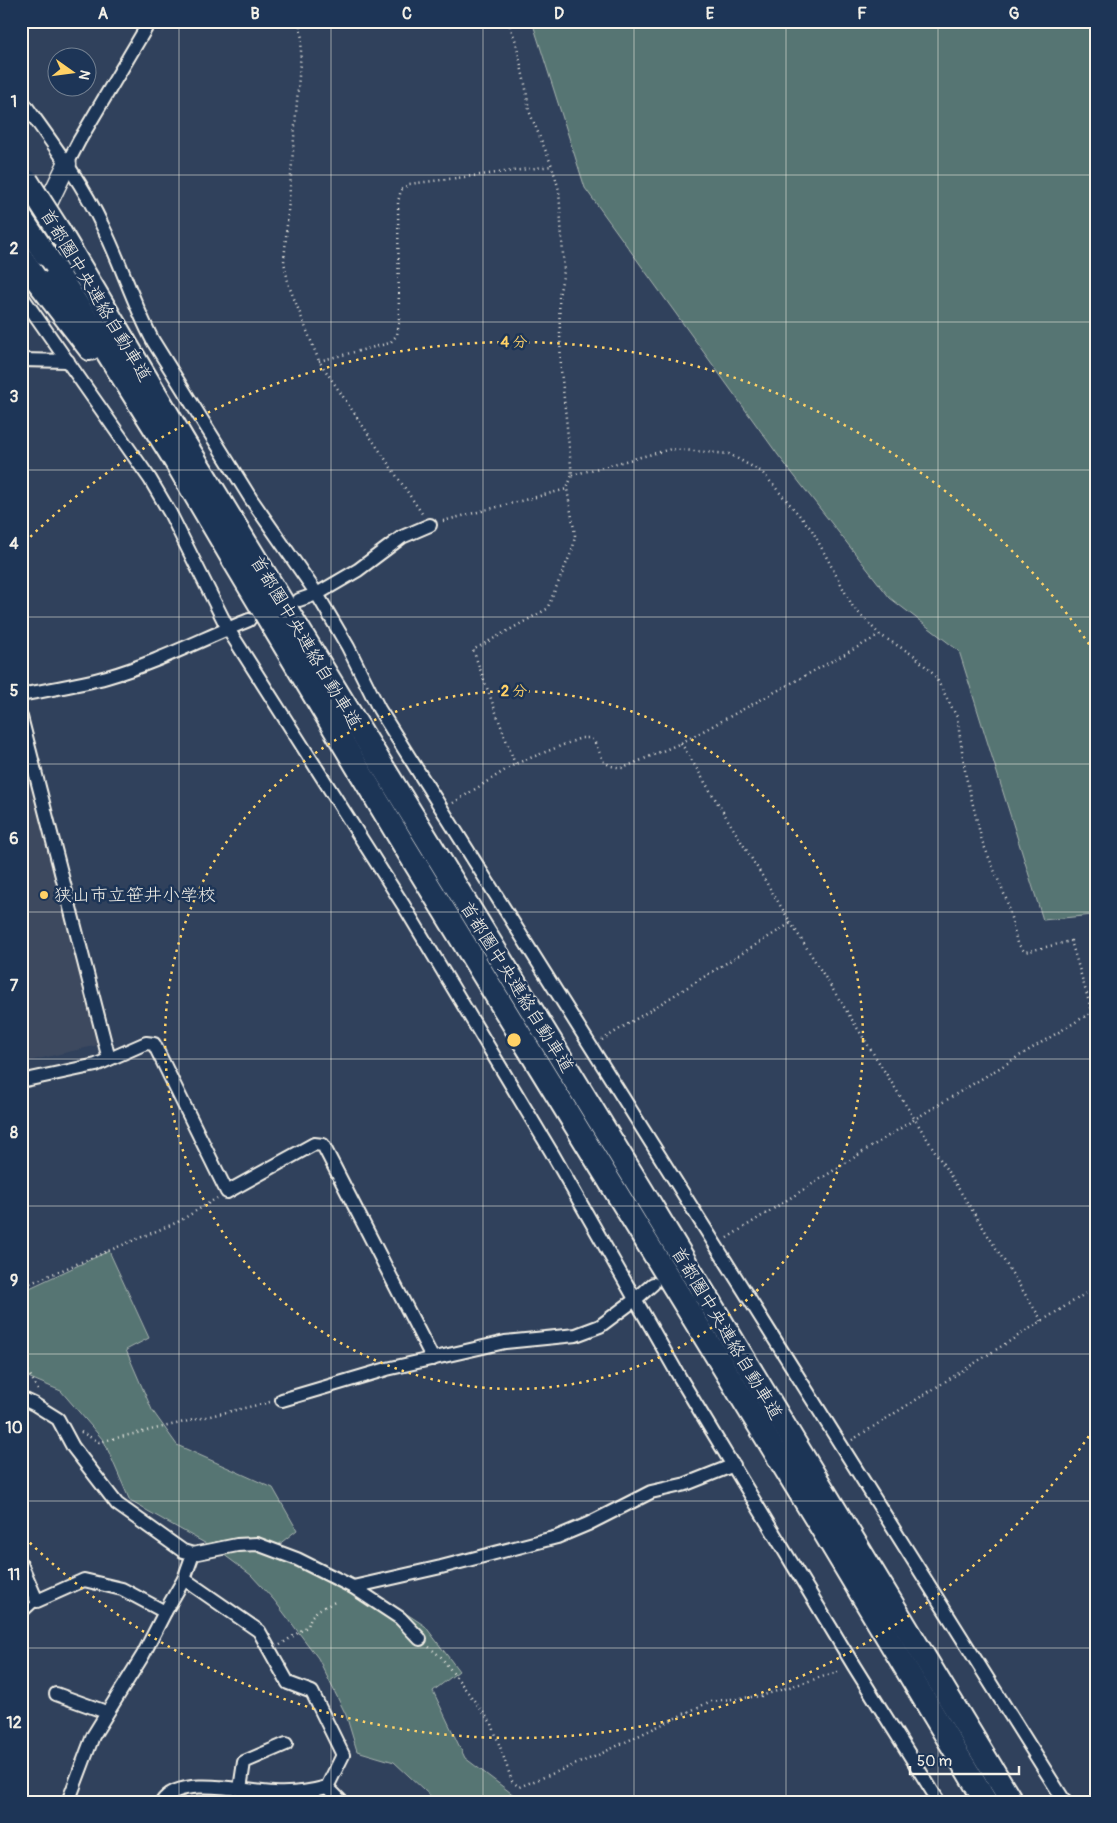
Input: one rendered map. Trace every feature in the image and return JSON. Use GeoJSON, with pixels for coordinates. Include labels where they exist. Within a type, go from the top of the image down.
{"type":"FeatureCollection","features":[{"type":"Feature","properties":{"kind":"highway","name":"首都圏中央連絡自動車道"},"geometry":{"type":"LineString","coordinates":[[23,175],[59,231],[184,442],[641,1189],[1012,1802]]}},
{"type":"Feature","properties":{"kind":"highway","name":"首都圏中央連絡自動車道"},"geometry":{"type":"LineString","coordinates":[[21,218],[46,254],[174,457],[399,836],[816,1519],[986,1802]]}},
{"type":"Feature","properties":{"kind":"highway"},"geometry":{"type":"LineString","coordinates":[[21,258],[27,290],[174,457]]}},
{"type":"Feature","properties":{"kind":"street"},"geometry":{"type":"LineString","coordinates":[[21,258],[84,132],[150,21]]}},
{"type":"Feature","properties":{"kind":"street"},"geometry":{"type":"LineString","coordinates":[[21,99],[67,164],[102,224],[153,340],[251,499],[317,594],[348,647],[379,709],[714,1246],[843,1446],[1065,1802]]}},
{"type":"Feature","properties":{"kind":"street"},"geometry":{"type":"LineString","coordinates":[[27,290],[68,361],[150,479],[170,513],[228,629],[404,906],[552,1153],[680,1378],[854,1666],[939,1802]]}},
{"type":"Feature","properties":{"kind":"street"},"geometry":{"type":"LineString","coordinates":[[21,360],[68,361]]}},
{"type":"Feature","properties":{"kind":"street"},"geometry":{"type":"LineString","coordinates":[[299,600],[317,594],[358,570],[402,538],[430,525]]}},
{"type":"Feature","properties":{"kind":"street"},"geometry":{"type":"LineString","coordinates":[[21,695],[107,677],[161,658],[249,620]]}},
{"type":"Feature","properties":{"kind":"street"},"geometry":{"type":"LineString","coordinates":[[21,718],[109,1059]]}},
{"type":"Feature","properties":{"kind":"street"},"geometry":{"type":"LineString","coordinates":[[21,1081],[96,1065],[146,1043],[154,1044],[227,1192],[314,1144],[323,1145],[433,1359]]}},
{"type":"Feature","properties":{"kind":"street"},"geometry":{"type":"LineString","coordinates":[[282,1400],[387,1369],[505,1342],[576,1335],[600,1326],[653,1284]]}},
{"type":"Feature","properties":{"kind":"street"},"geometry":{"type":"LineString","coordinates":[[21,1398],[54,1417],[73,1447],[117,1504],[183,1551],[193,1554],[237,1545],[257,1544],[297,1559],[353,1587],[400,1618],[420,1640]]}},
{"type":"Feature","properties":{"kind":"street"},"geometry":{"type":"LineString","coordinates":[[353,1587],[433,1569],[557,1537],[588,1524],[651,1492],[686,1484],[734,1465]]}},
{"type":"Feature","properties":{"kind":"street"},"geometry":{"type":"LineString","coordinates":[[68,1802],[93,1736],[106,1712],[143,1656],[164,1612],[184,1579],[193,1554]]}},
{"type":"Feature","properties":{"kind":"street"},"geometry":{"type":"LineString","coordinates":[[21,1564],[36,1600],[84,1580],[122,1588],[164,1612]]}},
{"type":"Feature","properties":{"kind":"street"},"geometry":{"type":"LineString","coordinates":[[162,1802],[173,1792],[204,1786],[240,1789],[270,1797],[307,1793],[328,1787],[343,1755],[312,1692],[288,1683],[259,1631],[184,1579]]}},
{"type":"Feature","properties":{"kind":"street"},"geometry":{"type":"LineString","coordinates":[[56,1694],[106,1712]]}},
{"type":"Feature","properties":{"kind":"street"},"geometry":{"type":"LineString","coordinates":[[240,1789],[244,1762],[286,1744]]}},
{"type":"Feature","properties":{"kind":"street"},"geometry":{"type":"LineString","coordinates":[[328,1787],[342,1802]]}},
{"type":"Feature","properties":{"kind":"lane"},"geometry":{"type":"LineString","coordinates":[[21,1616],[36,1600]]}},
{"type":"Feature","properties":{"kind":"path"},"geometry":{"type":"LineString","coordinates":[[299,21],[302,39],[284,262],[289,286],[319,361],[430,525],[567,489]]}},
{"type":"Feature","properties":{"kind":"path"},"geometry":{"type":"LineString","coordinates":[[508,21],[516,42],[529,111],[552,166],[559,190],[564,271],[559,296],[562,370],[572,475],[567,489],[575,535],[573,548],[546,609],[473,650],[514,764]]}},
{"type":"Feature","properties":{"kind":"path"},"geometry":{"type":"LineString","coordinates":[[319,361],[390,343],[397,335],[399,323],[398,202],[401,190],[409,184],[552,166]]}},
{"type":"Feature","properties":{"kind":"path"},"geometry":{"type":"LineString","coordinates":[[572,475],[671,449],[729,454],[762,472],[812,530],[853,607],[880,635],[915,656],[935,676],[957,717],[966,777],[982,841],[1007,901],[1017,943],[1025,952],[1071,941],[1092,1012],[1096,1033]]}},
{"type":"Feature","properties":{"kind":"path"},"geometry":{"type":"LineString","coordinates":[[441,810],[514,764],[581,738],[588,738],[594,741],[604,762],[611,766],[623,768],[681,743],[880,635]]}},
{"type":"Feature","properties":{"kind":"path"},"geometry":{"type":"LineString","coordinates":[[681,743],[791,923],[1042,1321]]}},
{"type":"Feature","properties":{"kind":"path"},"geometry":{"type":"LineString","coordinates":[[590,1048],[791,923]]}},
{"type":"Feature","properties":{"kind":"path"},"geometry":{"type":"LineString","coordinates":[[714,1246],[915,1119],[1092,1012]]}},
{"type":"Feature","properties":{"kind":"path"},"geometry":{"type":"LineString","coordinates":[[21,1287],[178,1222],[227,1192]]}},
{"type":"Feature","properties":{"kind":"path"},"geometry":{"type":"LineString","coordinates":[[843,1446],[1096,1287]]}},
{"type":"Feature","properties":{"kind":"path"},"geometry":{"type":"LineString","coordinates":[[21,1358],[54,1417],[99,1442],[260,1403],[282,1400]]}},
{"type":"Feature","properties":{"kind":"path"},"geometry":{"type":"LineString","coordinates":[[271,1652],[308,1626],[311,1617],[318,1610],[335,1602]]}},
{"type":"Feature","properties":{"kind":"path"},"geometry":{"type":"LineString","coordinates":[[420,1640],[441,1657],[492,1724],[512,1781],[519,1787],[594,1757],[711,1701],[761,1696],[854,1666]]}},
{"type":"Feature","properties":{"kind":"shaded area","name":"狭山市立笹井小学校"},"geometry":{"type":"Polygon","coordinates":[[[21,748],[111,1042],[21,1063],[21,748]]]}},
{"type":"Feature","properties":{"kind":"green space"},"geometry":{"type":"Polygon","coordinates":[[[532,21],[1096,21],[1096,928],[1093,915],[1043,920],[959,651],[890,598],[778,455],[585,188],[532,21]]]}},
{"type":"Feature","properties":{"kind":"green space"},"geometry":{"type":"Polygon","coordinates":[[[109,1251],[149,1338],[126,1350],[152,1410],[177,1445],[273,1488],[297,1530],[268,1553],[351,1577],[425,1626],[459,1671],[433,1691],[465,1758],[523,1802],[437,1802],[394,1762],[357,1751],[346,1715],[318,1658],[274,1600],[251,1575],[219,1551],[130,1501],[104,1441],[61,1391],[21,1374],[21,1292],[109,1251]]]}},
{"type":"Feature","properties":{"kind":"place","name":"狭山市立笹井小学校"},"geometry":{"type":"Point","coordinates":[44,895]}}]}
